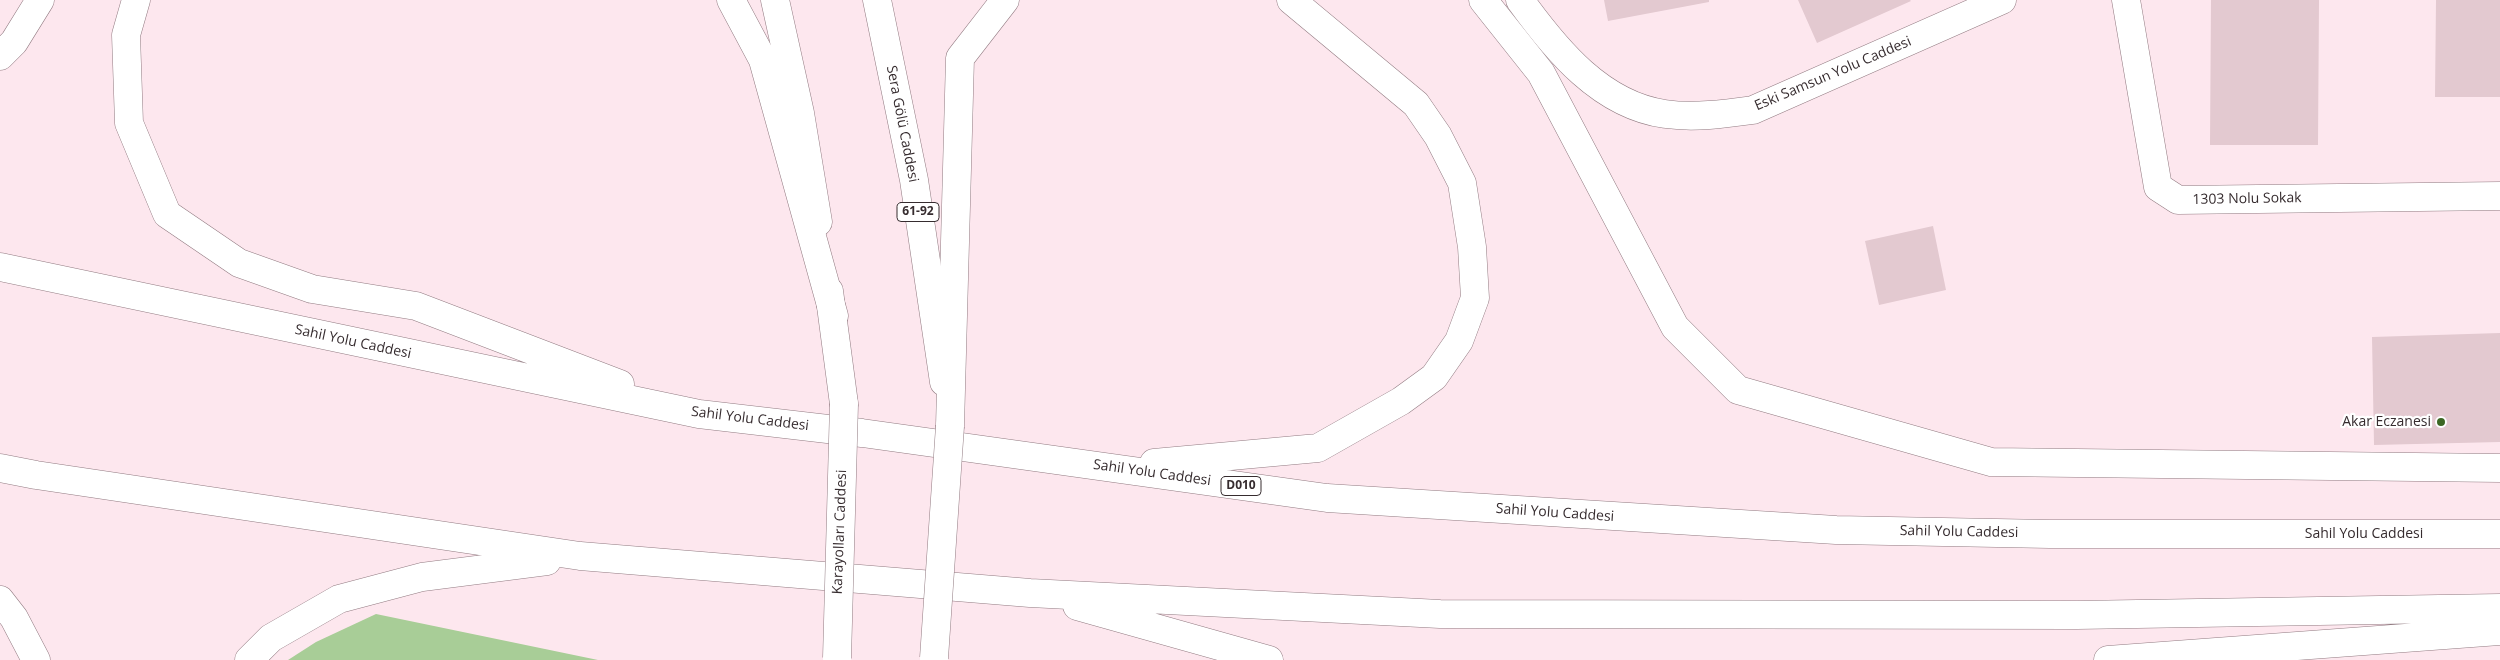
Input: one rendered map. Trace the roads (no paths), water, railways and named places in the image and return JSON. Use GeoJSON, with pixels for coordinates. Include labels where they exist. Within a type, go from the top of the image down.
{"type":"FeatureCollection","features":[{"type":"Feature","properties":{"kind":"main road"},"geometry":{"type":"LineString","coordinates":[[0,56],[14,42],[40,0]]}},
{"type":"Feature","properties":{"kind":"main road"},"geometry":{"type":"LineString","coordinates":[[136,0],[126,35],[129,123],[167,214],[239,263],[312,289],[416,306],[699,414]]}},
{"type":"Feature","properties":{"kind":"main road"},"geometry":{"type":"LineString","coordinates":[[731,0],[763,60],[834,316]]}},
{"type":"Feature","properties":{"kind":"main road"},"geometry":{"type":"LineString","coordinates":[[775,0],[800,113],[834,316]]}},
{"type":"Feature","properties":{"kind":"main road","name":"Sera Gölü Caddesi"},"geometry":{"type":"LineString","coordinates":[[877,0],[914,180],[950,426]]}},
{"type":"Feature","properties":{"kind":"main road"},"geometry":{"type":"LineString","coordinates":[[950,426],[960,58],[1005,0]]}},
{"type":"Feature","properties":{"kind":"main road"},"geometry":{"type":"LineString","coordinates":[[1108,467],[1318,448],[1401,401],[1434,377],[1459,341],[1475,298],[1472,247],[1462,184],[1438,136],[1416,104],[1290,0]]}},
{"type":"Feature","properties":{"kind":"main road"},"geometry":{"type":"LineString","coordinates":[[1484,0],[1541,73],[1675,327],[1738,390],[1991,462],[2500,468]]}},
{"type":"Feature","properties":{"kind":"main road","name":"Eski Samsun Yolu Caddesi"},"geometry":{"type":"LineString","coordinates":[[1520,0],[1535,21],[1588,80],[1620,100],[1665,114],[1712,116],[1752,110],[2002,0]]}},
{"type":"Feature","properties":{"kind":"main road","name":"1303 Nolu Sokak"},"geometry":{"type":"LineString","coordinates":[[2126,0],[2158,187],[2178,200],[2500,196]]}},
{"type":"Feature","properties":{"kind":"main road","name":"Sahil Yolu Caddesi"},"geometry":{"type":"LineString","coordinates":[[0,267],[699,414],[862,433],[1328,498],[1836,530],[2050,534],[2500,534]]}},
{"type":"Feature","properties":{"kind":"main road","name":"Karayolları Caddesi"},"geometry":{"type":"LineString","coordinates":[[834,316],[844,404],[836,659]]}},
{"type":"Feature","properties":{"kind":"main road","name":"61-92"},"geometry":{"type":"LineString","coordinates":[[934,659],[950,426]]}},
{"type":"Feature","properties":{"kind":"main road"},"geometry":{"type":"LineString","coordinates":[[0,468],[55,478],[580,556],[1030,593],[1440,614],[2077,615],[2500,608]]}},
{"type":"Feature","properties":{"kind":"main road"},"geometry":{"type":"LineString","coordinates":[[249,660],[271,638],[339,599],[422,577],[580,556]]}},
{"type":"Feature","properties":{"kind":"main road"},"geometry":{"type":"LineString","coordinates":[[1030,593],[1269,660]]}},
{"type":"Feature","properties":{"kind":"main road"},"geometry":{"type":"LineString","coordinates":[[0,600],[14,618],[36,660]]}},
{"type":"Feature","properties":{"kind":"main road"},"geometry":{"type":"LineString","coordinates":[[2108,660],[2500,631]]}},
{"type":"Feature","properties":{"kind":"place","name":"Akar Eczanesi"},"geometry":{"type":"Point","coordinates":[2441,422]}}]}
